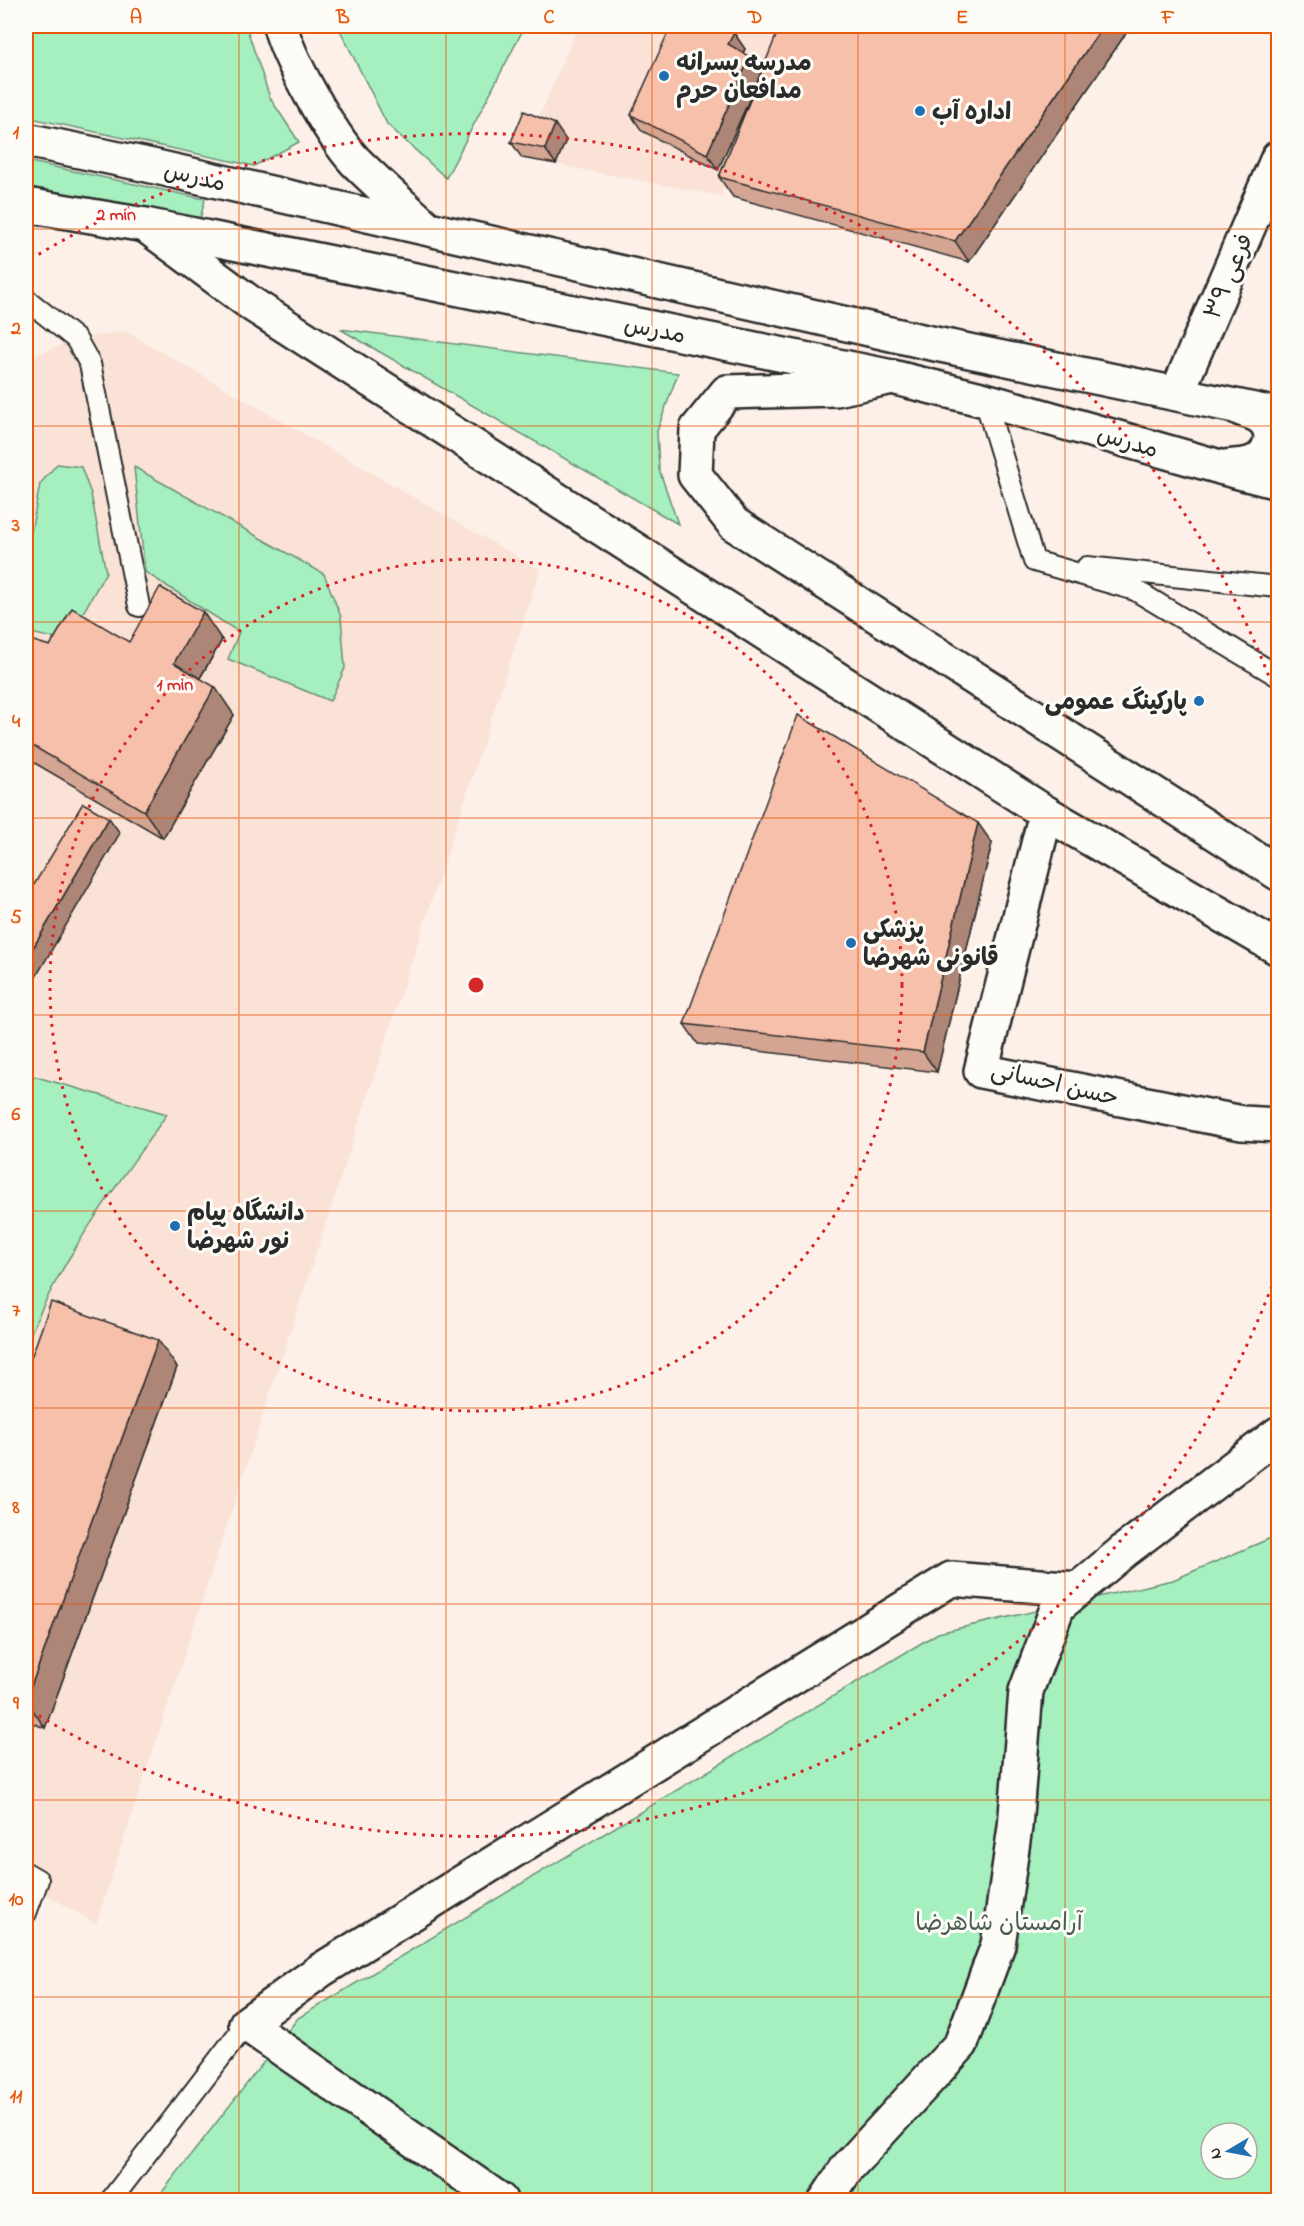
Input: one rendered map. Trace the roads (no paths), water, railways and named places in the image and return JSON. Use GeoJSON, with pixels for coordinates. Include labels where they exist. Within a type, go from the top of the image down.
{"type":"FeatureCollection","features":[{"type":"Feature","properties":{"kind":"street"},"geometry":{"type":"LineString","coordinates":[[280,26],[284,40],[317,106],[354,159],[427,229]]}},
{"type":"Feature","properties":{"kind":"street","name":"مدرس"},"geometry":{"type":"LineString","coordinates":[[26,140],[926,342],[1278,415]]}},
{"type":"Feature","properties":{"kind":"street","name":"فرعی ۳۹"},"geometry":{"type":"LineString","coordinates":[[1177,393],[1278,158]]}},
{"type":"Feature","properties":{"kind":"street","name":"مدرس"},"geometry":{"type":"LineString","coordinates":[[26,205],[145,225],[892,377],[985,400],[1278,482]]}},
{"type":"Feature","properties":{"kind":"street"},"geometry":{"type":"LineString","coordinates":[[145,225],[253,305],[1046,813],[1278,948]]}},
{"type":"Feature","properties":{"kind":"street"},"geometry":{"type":"LineString","coordinates":[[892,377],[836,389],[727,392],[697,429],[695,475],[734,524],[1278,873]]}},
{"type":"Feature","properties":{"kind":"street"},"geometry":{"type":"LineString","coordinates":[[1220,467],[1249,464],[1261,458],[1269,450],[1271,438],[1269,428],[1260,417],[1227,404]]}},
{"type":"Feature","properties":{"kind":"street","name":"حسن احسانی"},"geometry":{"type":"LineString","coordinates":[[1046,813],[981,1071],[1242,1123],[1278,1125]]}},
{"type":"Feature","properties":{"kind":"street"},"geometry":{"type":"LineString","coordinates":[[826,2200],[847,2168],[961,2044],[998,1945],[1016,1827],[1026,1691],[1058,1606],[1125,1550],[1278,1434]]}},
{"type":"Feature","properties":{"kind":"street"},"geometry":{"type":"LineString","coordinates":[[500,2200],[246,2024],[321,1970],[951,1580],[1078,1589]]}},
{"type":"Feature","properties":{"kind":"lane"},"geometry":{"type":"LineString","coordinates":[[26,299],[76,339],[90,363],[139,606]]}},
{"type":"Feature","properties":{"kind":"lane"},"geometry":{"type":"LineString","coordinates":[[985,400],[1034,561]]}},
{"type":"Feature","properties":{"kind":"lane"},"geometry":{"type":"LineString","coordinates":[[1034,561],[1278,587]]}},
{"type":"Feature","properties":{"kind":"lane"},"geometry":{"type":"LineString","coordinates":[[1034,561],[1135,590],[1278,676]]}},
{"type":"Feature","properties":{"kind":"lane"},"geometry":{"type":"LineString","coordinates":[[26,1873],[38,1880],[26,1913]]}},
{"type":"Feature","properties":{"kind":"lane"},"geometry":{"type":"LineString","coordinates":[[111,2200],[246,2024]]}},
{"type":"Feature","properties":{"kind":"place","name":"مدرسه پسرانه مدافعان حرم"},"geometry":{"type":"Point","coordinates":[664,76]}},
{"type":"Feature","properties":{"kind":"place","name":"اداره آب"},"geometry":{"type":"Point","coordinates":[920,111]}},
{"type":"Feature","properties":{"kind":"place","name":"پارکینگ عمومی"},"geometry":{"type":"Point","coordinates":[1199,701]}},
{"type":"Feature","properties":{"kind":"place","name":"پزشکی قانونی شهرضا"},"geometry":{"type":"Point","coordinates":[851,943]}},
{"type":"Feature","properties":{"kind":"place","name":"دانشگاه پیام نور شهرضا"},"geometry":{"type":"Point","coordinates":[175,1226]}},
{"type":"Feature","properties":{"kind":"park label","name":"آرامستان شاهرضا"},"geometry":{"type":"Point","coordinates":[999,1922]}}]}
